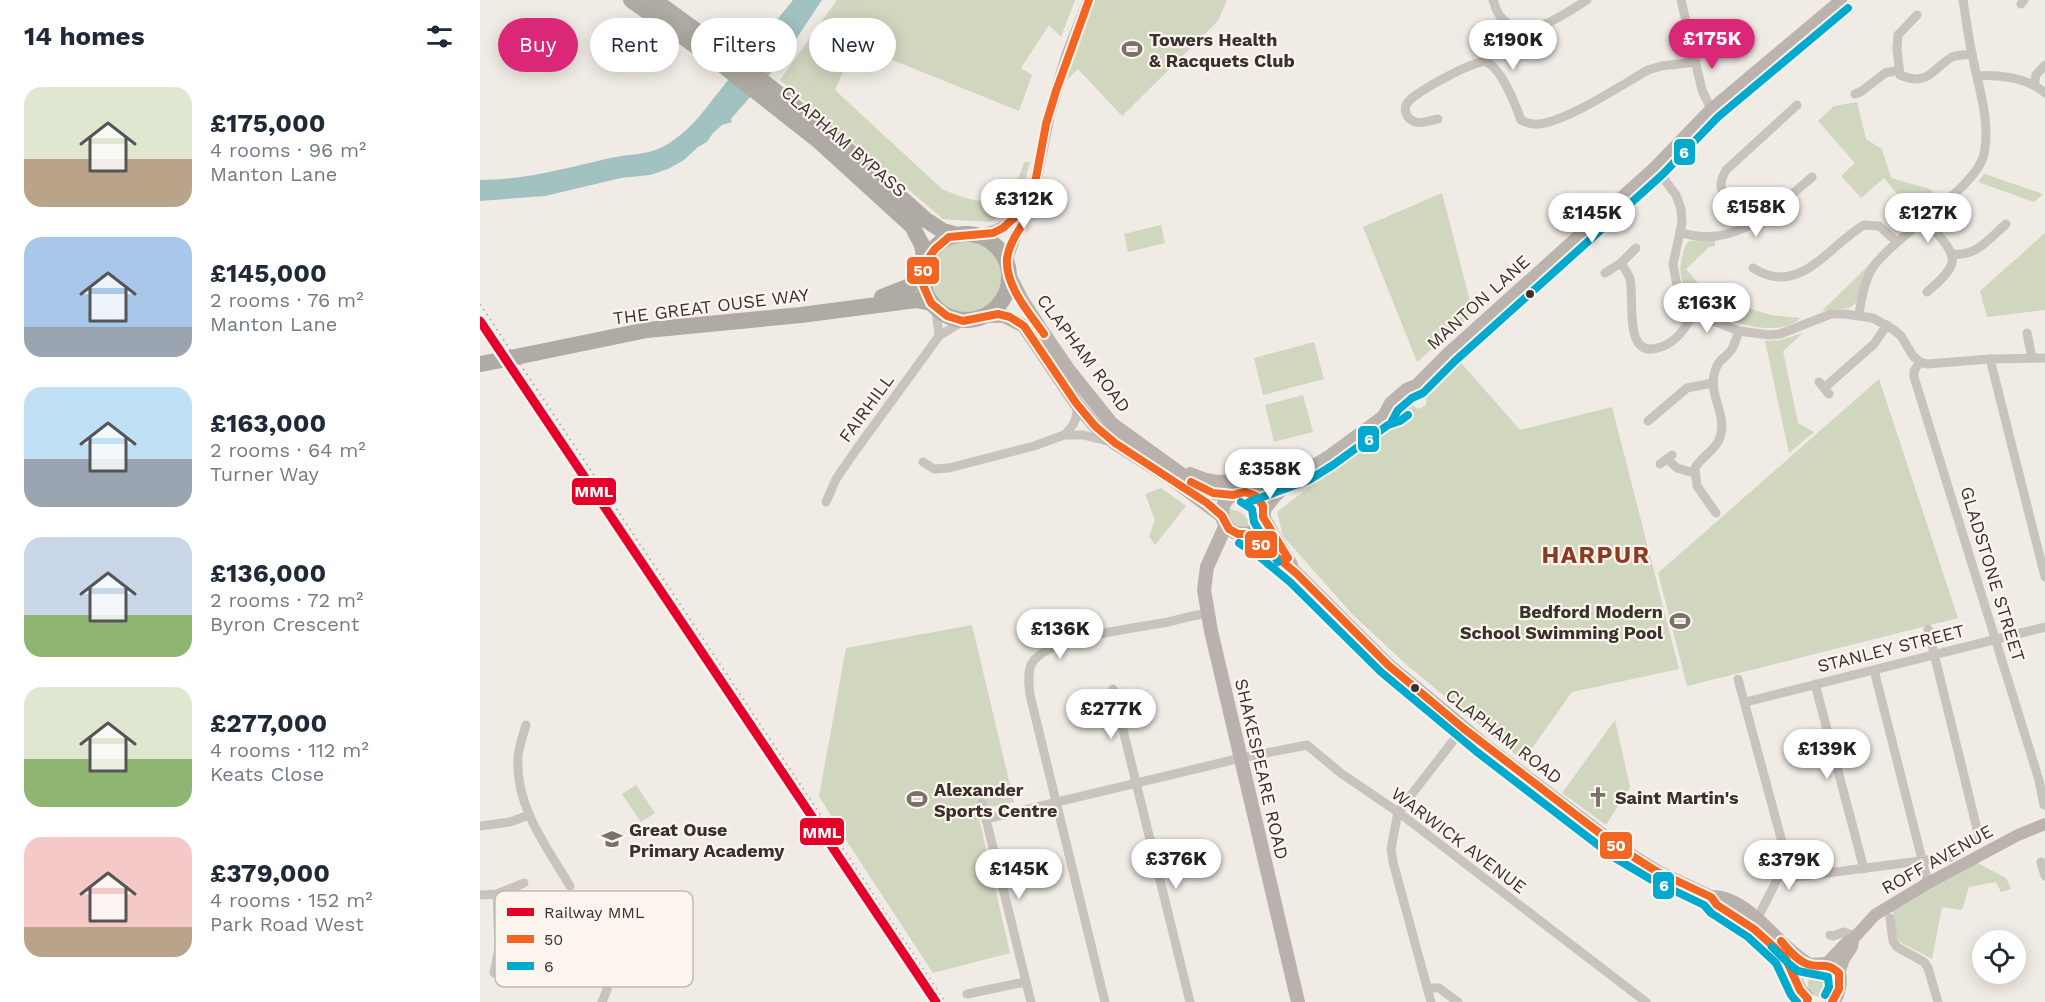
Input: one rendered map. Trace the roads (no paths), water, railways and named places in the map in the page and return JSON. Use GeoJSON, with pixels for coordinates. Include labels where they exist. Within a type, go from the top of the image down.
{"type":"FeatureCollection","features":[{"type":"Feature","properties":{"kind":"highway","name":"CLAPHAM BYPASS"},"geometry":{"type":"LineString","coordinates":[[631,0],[826,139],[912,226],[922,245],[924,268]]}},
{"type":"Feature","properties":{"kind":"highway","name":"CLAPHAM BYPASS"},"geometry":{"type":"LineString","coordinates":[[654,0],[727,53],[826,139],[926,220],[943,231],[957,235]]}},
{"type":"Feature","properties":{"kind":"highway"},"geometry":{"type":"LineString","coordinates":[[957,235],[975,235],[983,238],[997,248],[1007,269],[1008,287],[1003,299],[995,309],[984,316],[963,321],[947,316],[934,306],[923,285],[924,268],[941,243],[957,235]]}},
{"type":"Feature","properties":{"kind":"highway","name":"THE GREAT OUSE WAY"},"geometry":{"type":"LineString","coordinates":[[842,310],[910,286],[924,268]]}},
{"type":"Feature","properties":{"kind":"highway","name":"THE GREAT OUSE WAY"},"geometry":{"type":"LineString","coordinates":[[480,364],[647,330],[801,315],[916,300],[934,306]]}},
{"type":"Feature","properties":{"kind":"main road","name":"CLAPHAM ROAD"},"geometry":{"type":"LineString","coordinates":[[1007,269],[1022,300],[1068,369],[1112,424],[1177,470],[1186,479],[1208,491],[1239,494]]}},
{"type":"Feature","properties":{"kind":"main road","name":"CLAPHAM ROAD"},"geometry":{"type":"LineString","coordinates":[[984,316],[1004,316],[1024,326],[1086,417],[1115,442],[1179,484],[1224,520]]}},
{"type":"Feature","properties":{"kind":"main road"},"geometry":{"type":"LineString","coordinates":[[1068,369],[1071,384],[1086,407],[1086,417]]}},
{"type":"Feature","properties":{"kind":"main road"},"geometry":{"type":"LineString","coordinates":[[1177,470],[1216,482],[1283,478]]}},
{"type":"Feature","properties":{"kind":"main road"},"geometry":{"type":"LineString","coordinates":[[1217,546],[1258,527],[1264,514],[1260,500],[1239,494],[1223,504],[1224,520],[1241,534]]}},
{"type":"Feature","properties":{"kind":"main road","name":"CLAPHAM ROAD"},"geometry":{"type":"LineString","coordinates":[[1264,514],[1297,574]]}},
{"type":"Feature","properties":{"kind":"main road","name":"SHAKESPEARE ROAD"},"geometry":{"type":"LineString","coordinates":[[1224,520],[1217,546],[1207,567],[1204,590],[1298,1002]]}},
{"type":"Feature","properties":{"kind":"main road","name":"CLAPHAM ROAD"},"geometry":{"type":"LineString","coordinates":[[1241,534],[1261,544],[1297,574],[1388,665],[1463,728],[1621,849],[1656,871],[1710,897],[1717,905],[1754,929],[1785,957],[1800,990],[1808,1000]]}},
{"type":"Feature","properties":{"kind":"main road","name":"CLAPHAM ROAD"},"geometry":{"type":"LineString","coordinates":[[1710,897],[1720,896],[1757,918],[1798,958],[1810,965]]}},
{"type":"Feature","properties":{"kind":"main road"},"geometry":{"type":"LineString","coordinates":[[1808,1000],[1804,974],[1810,965],[1826,963],[1840,975],[1848,1002]]}},
{"type":"Feature","properties":{"kind":"main road"},"geometry":{"type":"LineString","coordinates":[[1832,1002],[1836,999],[1840,975]]}},
{"type":"Feature","properties":{"kind":"street"},"geometry":{"type":"LineString","coordinates":[[1007,269],[1011,246],[1032,209],[1046,124],[1089,0]]}},
{"type":"Feature","properties":{"kind":"street"},"geometry":{"type":"LineString","coordinates":[[1492,0],[1500,16],[1510,26],[1527,29],[1542,27],[1587,0]]}},
{"type":"Feature","properties":{"kind":"street"},"geometry":{"type":"LineString","coordinates":[[1681,0],[1702,90],[1711,109]]}},
{"type":"Feature","properties":{"kind":"street","name":"MANTON LANE"},"geometry":{"type":"LineString","coordinates":[[1264,514],[1277,495],[1304,471],[1383,416],[1390,403],[1406,389],[1416,385],[1448,352],[1655,167],[1711,109],[1841,0]]}},
{"type":"Feature","properties":{"kind":"street"},"geometry":{"type":"LineString","coordinates":[[1858,315],[1863,292],[1873,267],[1897,242],[1967,181],[1981,165],[1986,133],[1963,0]]}},
{"type":"Feature","properties":{"kind":"street"},"geometry":{"type":"LineString","coordinates":[[1917,15],[1898,35],[1900,75],[1909,79],[1926,78],[1953,57],[1972,54]]}},
{"type":"Feature","properties":{"kind":"street"},"geometry":{"type":"LineString","coordinates":[[1438,119],[1418,123],[1410,120],[1405,108],[1408,101],[1478,62],[1487,62],[1494,68],[1515,104],[1521,120],[1530,124],[1549,122],[1566,116],[1648,70],[1661,66],[1696,62]]}},
{"type":"Feature","properties":{"kind":"street"},"geometry":{"type":"LineString","coordinates":[[2034,85],[2036,75],[2045,65]]}},
{"type":"Feature","properties":{"kind":"street"},"geometry":{"type":"LineString","coordinates":[[1855,94],[1885,73],[1899,70]]}},
{"type":"Feature","properties":{"kind":"street"},"geometry":{"type":"LineString","coordinates":[[1977,75],[1996,74],[2034,85],[2045,93]]}},
{"type":"Feature","properties":{"kind":"street"},"geometry":{"type":"LineString","coordinates":[[1744,228],[1722,193],[1720,184],[1726,170],[1797,105]]}},
{"type":"Feature","properties":{"kind":"street"},"geometry":{"type":"LineString","coordinates":[[1655,167],[1676,195],[1682,216],[1673,264],[1678,291],[1693,313],[1739,331],[1756,334],[1780,334],[1831,314],[1873,318],[1901,336],[1913,356],[1927,364],[2045,358]]}},
{"type":"Feature","properties":{"kind":"street"},"geometry":{"type":"LineString","coordinates":[[1680,232],[1690,236],[1720,236],[1744,228],[1768,215],[1812,177]]}},
{"type":"Feature","properties":{"kind":"street"},"geometry":{"type":"LineString","coordinates":[[975,235],[993,233],[1015,218],[1028,199],[1036,178]]}},
{"type":"Feature","properties":{"kind":"street"},"geometry":{"type":"LineString","coordinates":[[1925,218],[1953,254],[1951,270],[1927,292]]}},
{"type":"Feature","properties":{"kind":"street"},"geometry":{"type":"LineString","coordinates":[[1953,254],[1971,253],[2006,224]]}},
{"type":"Feature","properties":{"kind":"street"},"geometry":{"type":"LineString","coordinates":[[1753,268],[1762,274],[1774,276],[1796,275],[1809,269],[1864,225],[1879,226],[1897,242]]}},
{"type":"Feature","properties":{"kind":"street"},"geometry":{"type":"LineString","coordinates":[[1605,273],[1621,263],[1636,248]]}},
{"type":"Feature","properties":{"kind":"street"},"geometry":{"type":"LineString","coordinates":[[1621,263],[1630,280],[1634,334],[1642,347],[1657,349],[1666,345],[1685,328],[1693,313]]}},
{"type":"Feature","properties":{"kind":"street"},"geometry":{"type":"LineString","coordinates":[[934,306],[939,336]]}},
{"type":"Feature","properties":{"kind":"street","name":"FAIRHILL"},"geometry":{"type":"LineString","coordinates":[[826,502],[836,479],[855,450],[939,336],[963,321]]}},
{"type":"Feature","properties":{"kind":"street"},"geometry":{"type":"LineString","coordinates":[[1824,388],[1874,344],[1887,325]]}},
{"type":"Feature","properties":{"kind":"street"},"geometry":{"type":"LineString","coordinates":[[1716,513],[1697,486],[1695,468],[1720,438],[1722,427],[1720,405],[1713,382],[1719,360],[1731,351],[1739,331]]}},
{"type":"Feature","properties":{"kind":"street"},"geometry":{"type":"LineString","coordinates":[[2027,333],[2032,358]]}},
{"type":"Feature","properties":{"kind":"street"},"geometry":{"type":"LineString","coordinates":[[1990,359],[2045,577]]}},
{"type":"Feature","properties":{"kind":"street","name":"GLADSTONE STREET"},"geometry":{"type":"LineString","coordinates":[[1920,362],[1914,371],[1914,377],[2044,800]]}},
{"type":"Feature","properties":{"kind":"street"},"geometry":{"type":"LineString","coordinates":[[1652,414],[1687,388],[1713,382]]}},
{"type":"Feature","properties":{"kind":"street"},"geometry":{"type":"LineString","coordinates":[[1064,435],[1076,421],[1076,403]]}},
{"type":"Feature","properties":{"kind":"street"},"geometry":{"type":"LineString","coordinates":[[1076,435],[1082,431],[1086,417]]}},
{"type":"Feature","properties":{"kind":"street"},"geometry":{"type":"LineString","coordinates":[[923,462],[934,469],[949,468],[1034,446],[1064,435],[1115,442]]}},
{"type":"Feature","properties":{"kind":"street"},"geometry":{"type":"LineString","coordinates":[[1666,460],[1677,468],[1695,473]]}},
{"type":"Feature","properties":{"kind":"street","name":"MANTON LANE"},"geometry":{"type":"LineString","coordinates":[[1239,494],[1304,471]]}},
{"type":"Feature","properties":{"kind":"street"},"geometry":{"type":"LineString","coordinates":[[1105,1002],[1030,695],[1029,680],[1032,664],[1041,654],[1056,646],[1096,635],[1197,614],[1209,614]]}},
{"type":"Feature","properties":{"kind":"street","name":"STANLEY STREET"},"geometry":{"type":"LineString","coordinates":[[1746,702],[2045,627]]}},
{"type":"Feature","properties":{"kind":"street"},"geometry":{"type":"LineString","coordinates":[[1928,629],[1979,837]]}},
{"type":"Feature","properties":{"kind":"street"},"geometry":{"type":"LineString","coordinates":[[1874,670],[1928,883]]}},
{"type":"Feature","properties":{"kind":"street"},"geometry":{"type":"LineString","coordinates":[[1738,679],[1785,853],[1780,874],[1757,918]]}},
{"type":"Feature","properties":{"kind":"street"},"geometry":{"type":"LineString","coordinates":[[1815,684],[1864,868]]}},
{"type":"Feature","properties":{"kind":"street"},"geometry":{"type":"LineString","coordinates":[[1113,689],[1190,1002]]}},
{"type":"Feature","properties":{"kind":"street"},"geometry":{"type":"LineString","coordinates":[[526,725],[518,755],[519,777],[529,815],[570,886]]}},
{"type":"Feature","properties":{"kind":"street"},"geometry":{"type":"LineString","coordinates":[[1431,1002],[1391,849],[1398,812],[1463,728]]}},
{"type":"Feature","properties":{"kind":"street","name":"WARWICK AVENUE"},"geometry":{"type":"LineString","coordinates":[[986,819],[1057,804],[1241,758],[1307,745],[1342,774],[1398,812],[1646,1002]]}},
{"type":"Feature","properties":{"kind":"street"},"geometry":{"type":"LineString","coordinates":[[982,803],[1031,1002]]}},
{"type":"Feature","properties":{"kind":"street"},"geometry":{"type":"LineString","coordinates":[[480,826],[510,822],[529,815]]}},
{"type":"Feature","properties":{"kind":"street","name":"ROFF AVENUE"},"geometry":{"type":"LineString","coordinates":[[1826,963],[1837,955],[1875,915],[1928,883],[2018,835],[2045,824]]}},
{"type":"Feature","properties":{"kind":"street"},"geometry":{"type":"LineString","coordinates":[[1780,874],[1796,877],[1951,857]]}},
{"type":"Feature","properties":{"kind":"street"},"geometry":{"type":"LineString","coordinates":[[2041,862],[2045,876]]}},
{"type":"Feature","properties":{"kind":"street"},"geometry":{"type":"LineString","coordinates":[[504,891],[524,883]]}},
{"type":"Feature","properties":{"kind":"street"},"geometry":{"type":"LineString","coordinates":[[480,895],[495,894]]}},
{"type":"Feature","properties":{"kind":"street"},"geometry":{"type":"LineString","coordinates":[[1890,918],[1893,941],[1897,947],[1924,962],[1938,1002]]}},
{"type":"Feature","properties":{"kind":"street"},"geometry":{"type":"LineString","coordinates":[[1830,935],[1844,932],[1854,938]]}},
{"type":"Feature","properties":{"kind":"street","name":"ROFF AVENUE"},"geometry":{"type":"LineString","coordinates":[[1840,975],[1844,959],[1852,947],[1854,938]]}},
{"type":"Feature","properties":{"kind":"street"},"geometry":{"type":"LineString","coordinates":[[494,973],[495,968]]}},
{"type":"Feature","properties":{"kind":"street"},"geometry":{"type":"LineString","coordinates":[[967,994],[1025,982]]}},
{"type":"Feature","properties":{"kind":"street"},"geometry":{"type":"LineString","coordinates":[[602,1002],[606,987]]}},
{"type":"Feature","properties":{"kind":"street"},"geometry":{"type":"LineString","coordinates":[[1427,988],[1439,988],[1458,1002]]}},
{"type":"Feature","properties":{"kind":"water"},"geometry":{"type":"Polygon","coordinates":[[[793,0],[822,0],[797,38],[797,18],[779,18],[793,0]]]}},
{"type":"Feature","properties":{"kind":"water"},"geometry":{"type":"Polygon","coordinates":[[[735,72],[772,72],[731,119],[732,122],[722,125],[707,142],[668,169],[650,175],[621,178],[545,196],[480,201],[480,180],[545,173],[610,158],[644,153],[667,144],[688,129],[735,72]]]}},
{"type":"Feature","properties":{"kind":"railway"},"geometry":{"type":"LineString","coordinates":[[480,304],[945,1002]]}},
{"type":"Feature","properties":{"kind":"rail line","name":"MML"},"geometry":{"type":"LineString","coordinates":[[480,321],[936,1002]]}},
{"type":"Feature","properties":{"kind":"place","name":"Towers Health & Racquets Club"},"geometry":{"type":"Point","coordinates":[1132,49]}},
{"type":"Feature","properties":{"kind":"place","name":"Bedford Modern School Swimming Pool"},"geometry":{"type":"Point","coordinates":[1680,621]}},
{"type":"Feature","properties":{"kind":"place","name":"Saint Martin's"},"geometry":{"type":"Point","coordinates":[1598,797]}},
{"type":"Feature","properties":{"kind":"place","name":"Alexander Sports Centre"},"geometry":{"type":"Point","coordinates":[917,799]}},
{"type":"Feature","properties":{"kind":"place","name":"Great Ouse Primary Academy"},"geometry":{"type":"Point","coordinates":[612,839]}},
{"type":"Feature","properties":{"kind":"district","name":"HARPUR"},"geometry":{"type":"Point","coordinates":[1596,555]}}]}
